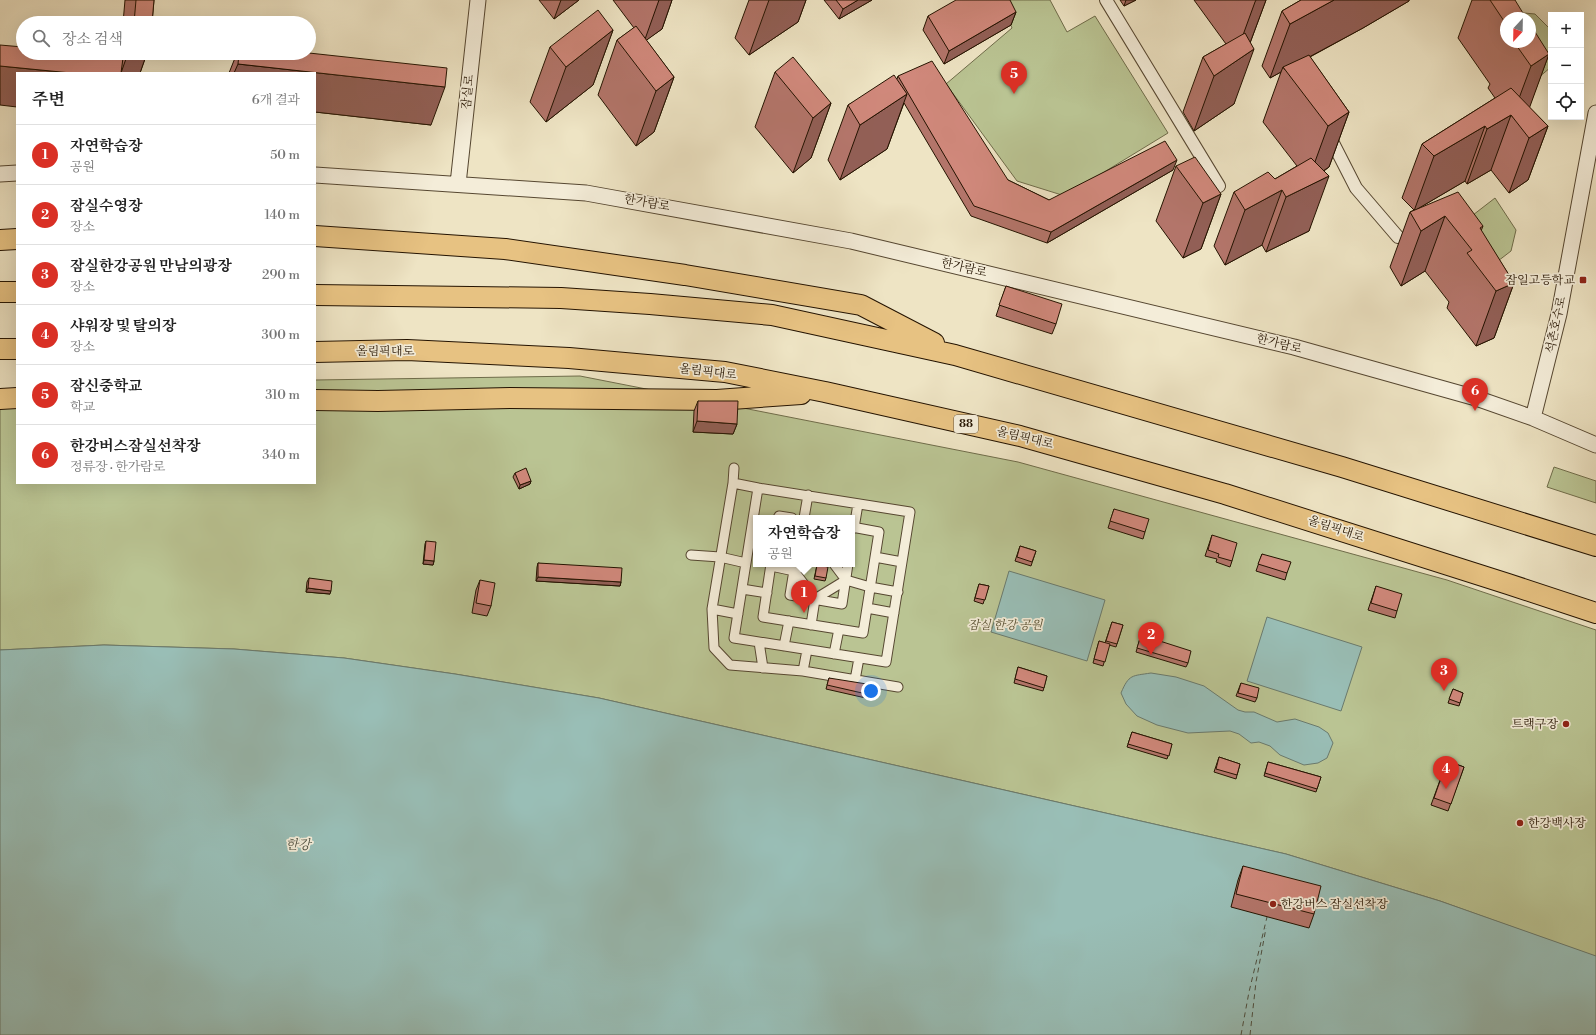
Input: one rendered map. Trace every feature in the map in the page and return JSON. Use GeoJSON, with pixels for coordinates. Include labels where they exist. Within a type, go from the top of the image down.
{"type":"FeatureCollection","features":[{"type":"Feature","properties":{"kind":"highway"},"geometry":{"type":"LineString","coordinates":[[316,236],[505,249],[685,275],[861,305],[955,355]]}},
{"type":"Feature","properties":{"kind":"highway"},"geometry":{"type":"LineString","coordinates":[[0,240],[16,239]]}},
{"type":"Feature","properties":{"kind":"highway"},"geometry":{"type":"LineString","coordinates":[[0,292],[16,292]]}},
{"type":"Feature","properties":{"kind":"highway"},"geometry":{"type":"LineString","coordinates":[[316,295],[561,298],[772,315],[955,355],[1342,467],[1596,546]]}},
{"type":"Feature","properties":{"kind":"highway"},"geometry":{"type":"LineString","coordinates":[[0,349],[16,349]]}},
{"type":"Feature","properties":{"kind":"highway","name":"올림픽대로"},"geometry":{"type":"LineString","coordinates":[[316,352],[406,350],[569,358],[725,372],[825,392],[1020,436],[1218,492],[1508,584],[1596,614]]}},
{"type":"Feature","properties":{"kind":"highway"},"geometry":{"type":"LineString","coordinates":[[316,400],[378,401],[510,398],[718,400],[825,392]]}},
{"type":"Feature","properties":{"kind":"highway"},"geometry":{"type":"LineString","coordinates":[[0,398],[16,398]]}},
{"type":"Feature","properties":{"kind":"street","name":"잠실로"},"geometry":{"type":"LineString","coordinates":[[458,184],[478,0]]}},
{"type":"Feature","properties":{"kind":"street"},"geometry":{"type":"LineString","coordinates":[[1106,0],[1219,186]]}},
{"type":"Feature","properties":{"kind":"street","name":"석촌호수로"},"geometry":{"type":"LineString","coordinates":[[1533,418],[1559,314],[1596,113]]}},
{"type":"Feature","properties":{"kind":"street"},"geometry":{"type":"LineString","coordinates":[[1333,143],[1356,188],[1398,237]]}},
{"type":"Feature","properties":{"kind":"street"},"geometry":{"type":"LineString","coordinates":[[0,174],[16,173]]}},
{"type":"Feature","properties":{"kind":"street","name":"한가람로"},"geometry":{"type":"LineString","coordinates":[[316,174],[586,193],[852,241],[1294,347],[1476,398],[1533,418],[1596,445]]}},
{"type":"Feature","properties":{"kind":"street"},"geometry":{"type":"LineString","coordinates":[[734,468],[733,483],[712,609],[714,648],[730,664],[803,671],[898,687]]}},
{"type":"Feature","properties":{"kind":"street"},"geometry":{"type":"LineString","coordinates":[[733,483],[910,512],[886,662],[734,638],[746,563],[753,538]]}},
{"type":"Feature","properties":{"kind":"street"},"geometry":{"type":"LineString","coordinates":[[755,515],[758,488]]}},
{"type":"Feature","properties":{"kind":"street"},"geometry":{"type":"LineString","coordinates":[[805,515],[808,495]]}},
{"type":"Feature","properties":{"kind":"street"},"geometry":{"type":"LineString","coordinates":[[855,518],[858,504]]}},
{"type":"Feature","properties":{"kind":"street"},"geometry":{"type":"LineString","coordinates":[[771,567],[763,617],[863,633],[879,532],[855,528]]}},
{"type":"Feature","properties":{"kind":"street"},"geometry":{"type":"LineString","coordinates":[[691,555],[720,558],[746,563]]}},
{"type":"Feature","properties":{"kind":"street"},"geometry":{"type":"LineString","coordinates":[[875,557],[902,562]]}},
{"type":"Feature","properties":{"kind":"street"},"geometry":{"type":"LineString","coordinates":[[836,567],[846,580],[870,587],[898,592]]}},
{"type":"Feature","properties":{"kind":"street"},"geometry":{"type":"LineString","coordinates":[[794,568],[790,595],[842,604],[848,567]]}},
{"type":"Feature","properties":{"kind":"street"},"geometry":{"type":"LineString","coordinates":[[794,568],[816,599],[811,625]]}},
{"type":"Feature","properties":{"kind":"street"},"geometry":{"type":"LineString","coordinates":[[816,599],[846,580]]}},
{"type":"Feature","properties":{"kind":"street"},"geometry":{"type":"LineString","coordinates":[[742,588],[767,593]]}},
{"type":"Feature","properties":{"kind":"street"},"geometry":{"type":"LineString","coordinates":[[867,608],[894,614]]}},
{"type":"Feature","properties":{"kind":"street"},"geometry":{"type":"LineString","coordinates":[[712,609],[738,614]]}},
{"type":"Feature","properties":{"kind":"street"},"geometry":{"type":"LineString","coordinates":[[784,646],[789,621]]}},
{"type":"Feature","properties":{"kind":"street"},"geometry":{"type":"LineString","coordinates":[[834,654],[839,629]]}},
{"type":"Feature","properties":{"kind":"street"},"geometry":{"type":"LineString","coordinates":[[759,642],[763,668]]}},
{"type":"Feature","properties":{"kind":"street"},"geometry":{"type":"LineString","coordinates":[[803,671],[807,650]]}},
{"type":"Feature","properties":{"kind":"street"},"geometry":{"type":"LineString","coordinates":[[855,680],[859,658]]}},
{"type":"Feature","properties":{"kind":"green space"},"geometry":{"type":"Polygon","coordinates":[[[1000,0],[1050,0],[1067,32],[1095,16],[1168,133],[1065,196],[1017,181],[946,84],[1012,28],[1000,0]]]}},
{"type":"Feature","properties":{"kind":"green space"},"geometry":{"type":"Polygon","coordinates":[[[1536,15],[1548,27],[1548,70],[1538,78],[1531,48],[1536,48],[1536,15]]]}},
{"type":"Feature","properties":{"kind":"green space"},"geometry":{"type":"Polygon","coordinates":[[[1495,198],[1516,230],[1511,251],[1485,271],[1451,232],[1495,198]]]}},
{"type":"Feature","properties":{"kind":"green space","name":"잠실 한강 공원"},"geometry":{"type":"Polygon","coordinates":[[[580,376],[1018,462],[1447,580],[1596,630],[1596,957],[1440,901],[1286,854],[599,698],[455,674],[344,658],[234,649],[104,645],[0,650],[0,407],[16,408],[16,484],[316,484],[316,380],[580,376]]]}},
{"type":"Feature","properties":{"kind":"green space"},"geometry":{"type":"Polygon","coordinates":[[[1554,467],[1596,481],[1596,503],[1547,487],[1554,467]]]}},
{"type":"Feature","properties":{"kind":"water"},"geometry":{"type":"Polygon","coordinates":[[[1009,571],[1105,600],[1087,661],[991,632],[1009,571]]]}},
{"type":"Feature","properties":{"kind":"water"},"geometry":{"type":"Polygon","coordinates":[[[1267,617],[1362,647],[1341,711],[1247,681],[1267,617]]]}},
{"type":"Feature","properties":{"kind":"water","name":"한강"},"geometry":{"type":"Polygon","coordinates":[[[104,645],[234,649],[344,658],[455,674],[599,698],[1286,854],[1440,901],[1596,956],[1596,1035],[0,1035],[0,650],[104,645]]]}},
{"type":"Feature","properties":{"kind":"water"},"geometry":{"type":"Polygon","coordinates":[[[1151,673],[1176,677],[1204,686],[1238,710],[1254,712],[1277,722],[1295,719],[1319,727],[1328,733],[1333,743],[1327,758],[1318,763],[1304,765],[1280,755],[1270,746],[1259,742],[1251,743],[1239,734],[1230,731],[1188,733],[1157,725],[1137,716],[1126,704],[1121,693],[1126,682],[1132,677],[1151,673]]]}},
{"type":"Feature","properties":{"kind":"building"},"geometry":{"type":"Polygon","coordinates":[[[136,0],[154,0],[153,16],[135,16],[136,0]]]}},
{"type":"Feature","properties":{"kind":"building"},"geometry":{"type":"Polygon","coordinates":[[[836,0],[858,0],[843,9],[836,0]]]}},
{"type":"Feature","properties":{"kind":"building"},"geometry":{"type":"Polygon","coordinates":[[[956,0],[1010,0],[1016,12],[949,51],[928,16],[956,0]]]}},
{"type":"Feature","properties":{"kind":"building"},"geometry":{"type":"Polygon","coordinates":[[[1301,0],[1334,0],[1290,24],[1282,11],[1301,0]]]}},
{"type":"Feature","properties":{"kind":"building"},"geometry":{"type":"Polygon","coordinates":[[[1490,0],[1515,0],[1522,12],[1500,12],[1500,15],[1490,0]]]}},
{"type":"Feature","properties":{"kind":"building"},"geometry":{"type":"Polygon","coordinates":[[[598,10],[613,30],[566,67],[550,47],[598,10]]]}},
{"type":"Feature","properties":{"kind":"building"},"geometry":{"type":"Polygon","coordinates":[[[636,26],[674,77],[656,91],[617,40],[636,26]]]}},
{"type":"Feature","properties":{"kind":"building"},"geometry":{"type":"Polygon","coordinates":[[[1245,33],[1254,49],[1214,76],[1203,57],[1245,33]]]}},
{"type":"Feature","properties":{"kind":"building"},"geometry":{"type":"Polygon","coordinates":[[[1536,33],[1548,55],[1531,66],[1518,48],[1536,48],[1536,33]]]}},
{"type":"Feature","properties":{"kind":"building"},"geometry":{"type":"Polygon","coordinates":[[[0,45],[16,46],[16,60],[123,60],[121,72],[61,72],[0,66],[0,45]]]}},
{"type":"Feature","properties":{"kind":"building"},"geometry":{"type":"Polygon","coordinates":[[[316,54],[447,68],[445,87],[238,64],[238,60],[316,60],[316,54]]]}},
{"type":"Feature","properties":{"kind":"building"},"geometry":{"type":"Polygon","coordinates":[[[1309,55],[1349,112],[1328,126],[1283,67],[1309,55]]]}},
{"type":"Feature","properties":{"kind":"building"},"geometry":{"type":"Polygon","coordinates":[[[793,57],[831,103],[813,118],[775,72],[793,57]]]}},
{"type":"Feature","properties":{"kind":"building"},"geometry":{"type":"Polygon","coordinates":[[[932,61],[1008,180],[1049,200],[1165,141],[1177,160],[1051,232],[974,206],[898,76],[932,61]]]}},
{"type":"Feature","properties":{"kind":"building"},"geometry":{"type":"Polygon","coordinates":[[[894,75],[907,94],[860,125],[848,105],[894,75]]]}},
{"type":"Feature","properties":{"kind":"building"},"geometry":{"type":"Polygon","coordinates":[[[1511,88],[1548,126],[1529,138],[1511,115],[1487,129],[1485,126],[1434,156],[1422,144],[1511,88]]]}},
{"type":"Feature","properties":{"kind":"building"},"geometry":{"type":"Polygon","coordinates":[[[1195,157],[1221,194],[1203,203],[1176,166],[1195,157]]]}},
{"type":"Feature","properties":{"kind":"building"},"geometry":{"type":"Polygon","coordinates":[[[1311,158],[1329,176],[1286,197],[1282,190],[1245,210],[1234,192],[1268,172],[1275,179],[1311,158]]]}},
{"type":"Feature","properties":{"kind":"building"},"geometry":{"type":"Polygon","coordinates":[[[1458,192],[1483,226],[1480,228],[1514,283],[1496,291],[1467,253],[1472,250],[1445,216],[1421,231],[1410,212],[1458,192]]]}},
{"type":"Feature","properties":{"kind":"building"},"geometry":{"type":"Polygon","coordinates":[[[1006,286],[1062,304],[1056,324],[999,305],[1006,286]]]}},
{"type":"Feature","properties":{"kind":"building"},"geometry":{"type":"Polygon","coordinates":[[[698,401],[738,401],[737,424],[697,421],[698,401]]]}},
{"type":"Feature","properties":{"kind":"building"},"geometry":{"type":"Polygon","coordinates":[[[526,468],[531,481],[520,485],[515,473],[526,468]]]}},
{"type":"Feature","properties":{"kind":"building"},"geometry":{"type":"Polygon","coordinates":[[[1114,509],[1149,519],[1145,532],[1110,521],[1114,509]]]}},
{"type":"Feature","properties":{"kind":"building"},"geometry":{"type":"Polygon","coordinates":[[[1212,535],[1237,543],[1232,561],[1218,557],[1219,554],[1208,550],[1212,535]]]}},
{"type":"Feature","properties":{"kind":"building"},"geometry":{"type":"Polygon","coordinates":[[[426,541],[436,542],[434,561],[424,560],[426,541]]]}},
{"type":"Feature","properties":{"kind":"building"},"geometry":{"type":"Polygon","coordinates":[[[1020,546],[1036,551],[1032,562],[1017,557],[1020,546]]]}},
{"type":"Feature","properties":{"kind":"building"},"geometry":{"type":"Polygon","coordinates":[[[1262,554],[1291,562],[1287,573],[1258,564],[1262,554]]]}},
{"type":"Feature","properties":{"kind":"building"},"geometry":{"type":"Polygon","coordinates":[[[538,563],[622,568],[621,582],[538,577],[538,563]]]}},
{"type":"Feature","properties":{"kind":"building"},"geometry":{"type":"Polygon","coordinates":[[[817,567],[828,567],[826,578],[815,576],[817,567]]]}},
{"type":"Feature","properties":{"kind":"building"},"geometry":{"type":"Polygon","coordinates":[[[309,578],[332,581],[331,591],[308,588],[309,578]]]}},
{"type":"Feature","properties":{"kind":"building"},"geometry":{"type":"Polygon","coordinates":[[[480,580],[495,583],[491,606],[476,603],[480,580]]]}},
{"type":"Feature","properties":{"kind":"building"},"geometry":{"type":"Polygon","coordinates":[[[979,584],[989,586],[985,600],[975,598],[979,584]]]}},
{"type":"Feature","properties":{"kind":"building"},"geometry":{"type":"Polygon","coordinates":[[[1376,586],[1402,594],[1397,611],[1371,603],[1376,586]]]}},
{"type":"Feature","properties":{"kind":"building"},"geometry":{"type":"Polygon","coordinates":[[[1112,622],[1123,625],[1117,644],[1106,641],[1112,622]]]}},
{"type":"Feature","properties":{"kind":"building"},"geometry":{"type":"Polygon","coordinates":[[[1141,635],[1191,651],[1188,663],[1137,648],[1141,635]]]}},
{"type":"Feature","properties":{"kind":"building"},"geometry":{"type":"Polygon","coordinates":[[[1099,641],[1110,644],[1105,662],[1094,659],[1099,641]]]}},
{"type":"Feature","properties":{"kind":"building"},"geometry":{"type":"Polygon","coordinates":[[[1018,667],[1047,676],[1044,688],[1015,679],[1018,667]]]}},
{"type":"Feature","properties":{"kind":"building"},"geometry":{"type":"Polygon","coordinates":[[[829,678],[873,685],[871,695],[827,685],[829,678]]]}},
{"type":"Feature","properties":{"kind":"building"},"geometry":{"type":"Polygon","coordinates":[[[1241,683],[1259,688],[1257,698],[1238,693],[1241,683]]]}},
{"type":"Feature","properties":{"kind":"building"},"geometry":{"type":"Polygon","coordinates":[[[1453,689],[1463,693],[1460,703],[1449,699],[1453,689]]]}},
{"type":"Feature","properties":{"kind":"building"},"geometry":{"type":"Polygon","coordinates":[[[1132,732],[1172,744],[1169,756],[1128,744],[1132,732]]]}},
{"type":"Feature","properties":{"kind":"building"},"geometry":{"type":"Polygon","coordinates":[[[1219,757],[1240,764],[1237,775],[1216,769],[1219,757]]]}},
{"type":"Feature","properties":{"kind":"building"},"geometry":{"type":"Polygon","coordinates":[[[1447,761],[1464,767],[1451,804],[1434,798],[1447,761]]]}},
{"type":"Feature","properties":{"kind":"building"},"geometry":{"type":"Polygon","coordinates":[[[1268,762],[1321,777],[1317,789],[1265,773],[1268,762]]]}},
{"type":"Feature","properties":{"kind":"building"},"geometry":{"type":"Polygon","coordinates":[[[1243,866],[1321,886],[1314,914],[1236,894],[1243,866]]]}},
{"type":"Feature","properties":{"kind":"ferry route"},"geometry":{"type":"LineString","coordinates":[[1241,1035],[1249,992],[1267,917]]}},
{"type":"Feature","properties":{"kind":"ferry route"},"geometry":{"type":"LineString","coordinates":[[1250,1035],[1256,982],[1266,928]]}},
{"type":"Feature","properties":{"kind":"place","name":"잠신중학교"},"geometry":{"type":"Point","coordinates":[1014,94]}},
{"type":"Feature","properties":{"kind":"place","name":"잠일고등학교"},"geometry":{"type":"Point","coordinates":[1583,280]}},
{"type":"Feature","properties":{"kind":"place","name":"한강버스잠실선착장"},"geometry":{"type":"Point","coordinates":[1475,411]}},
{"type":"Feature","properties":{"kind":"place","name":"자연학습장"},"geometry":{"type":"Point","coordinates":[804,613]}},
{"type":"Feature","properties":{"kind":"place","name":"잠실수영장"},"geometry":{"type":"Point","coordinates":[1151,655]}},
{"type":"Feature","properties":{"kind":"place","name":"잠실한강공원 만남의광장"},"geometry":{"type":"Point","coordinates":[1444,691]}},
{"type":"Feature","properties":{"kind":"place","name":"트랙구장"},"geometry":{"type":"Point","coordinates":[1566,724]}},
{"type":"Feature","properties":{"kind":"place","name":"샤워장 및 탈의장"},"geometry":{"type":"Point","coordinates":[1446,789]}},
{"type":"Feature","properties":{"kind":"place","name":"한강백사장"},"geometry":{"type":"Point","coordinates":[1520,823]}},
{"type":"Feature","properties":{"kind":"place","name":"한강버스 잠실선착장"},"geometry":{"type":"Point","coordinates":[1273,904]}}]}
